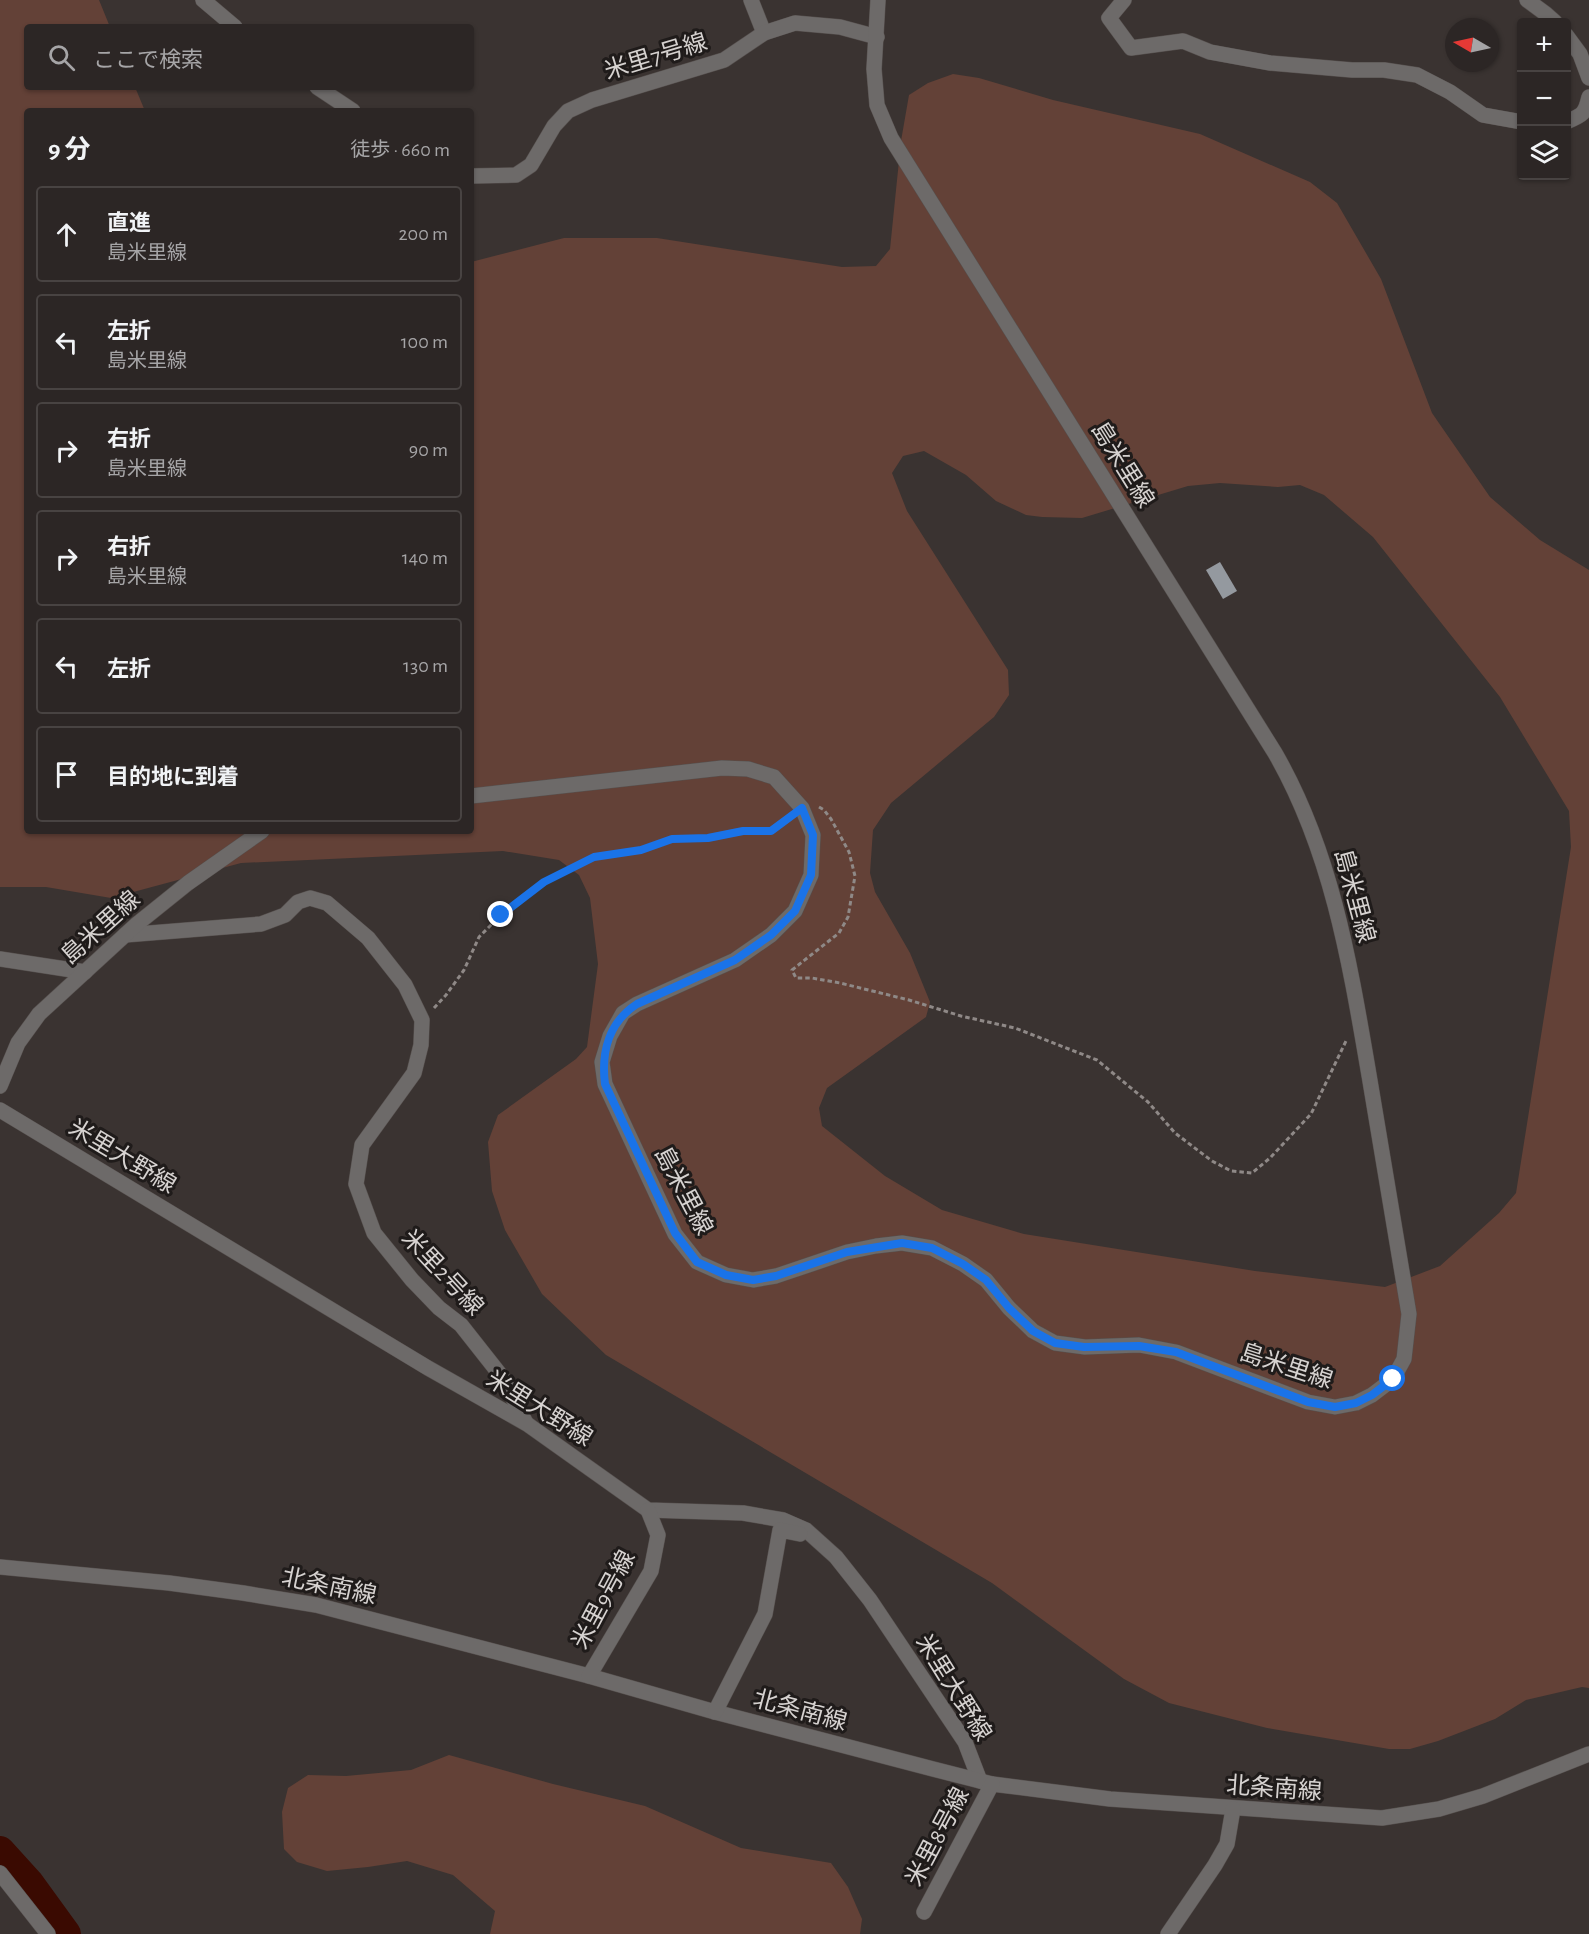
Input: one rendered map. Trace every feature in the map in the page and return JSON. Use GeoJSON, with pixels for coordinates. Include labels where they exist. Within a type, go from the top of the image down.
{"type":"FeatureCollection","features":[{"type":"Feature","properties":{"kind":"street"},"geometry":{"type":"LineString","coordinates":[[203,0],[231,24]]}},
{"type":"Feature","properties":{"kind":"street"},"geometry":{"type":"LineString","coordinates":[[751,0],[764,33]]}},
{"type":"Feature","properties":{"kind":"street","name":"島米里線"},"geometry":{"type":"LineString","coordinates":[[474,796],[722,768],[748,769],[774,777],[802,808],[813,835],[811,875],[795,911],[771,935],[735,960],[637,1004],[623,1013],[610,1036],[602,1062],[605,1084],[670,1223],[697,1262],[726,1275],[753,1280],[776,1276],[847,1252],[876,1246],[902,1243],[932,1248],[963,1264],[986,1280],[1009,1308],[1033,1331],[1055,1343],[1084,1347],[1139,1346],[1176,1352],[1308,1402],[1335,1407],[1356,1403],[1372,1395],[1393,1379],[1404,1359],[1409,1314],[1356,994],[1334,895],[1314,833],[1289,777],[1275,753],[891,138],[877,105],[874,69],[878,0]]}},
{"type":"Feature","properties":{"kind":"street"},"geometry":{"type":"LineString","coordinates":[[1124,0],[1109,18],[1131,48],[1183,41],[1210,52],[1270,63],[1352,70],[1384,70],[1417,75],[1450,92],[1483,115],[1517,121]]}},
{"type":"Feature","properties":{"kind":"street"},"geometry":{"type":"LineString","coordinates":[[1527,0],[1550,18]]}},
{"type":"Feature","properties":{"kind":"street","name":"米里7号線"},"geometry":{"type":"LineString","coordinates":[[474,177],[516,175],[531,165],[554,126],[568,111],[602,97],[724,60],[764,33],[795,23],[840,27],[876,37]]}},
{"type":"Feature","properties":{"kind":"street"},"geometry":{"type":"LineString","coordinates":[[1571,42],[1580,54],[1589,78]]}},
{"type":"Feature","properties":{"kind":"street"},"geometry":{"type":"LineString","coordinates":[[322,90],[348,108]]}},
{"type":"Feature","properties":{"kind":"street"},"geometry":{"type":"LineString","coordinates":[[1571,120],[1582,116],[1589,97]]}},
{"type":"Feature","properties":{"kind":"street","name":"島米里線"},"geometry":{"type":"LineString","coordinates":[[0,1086],[18,1043],[39,1014],[125,935],[188,883],[258,834]]}},
{"type":"Feature","properties":{"kind":"street"},"geometry":{"type":"LineString","coordinates":[[125,935],[261,924],[285,915],[298,902],[310,898],[327,903],[368,938],[405,985],[422,1020]]}},
{"type":"Feature","properties":{"kind":"street"},"geometry":{"type":"LineString","coordinates":[[0,959],[86,972]]}},
{"type":"Feature","properties":{"kind":"street","name":"米里2号線"},"geometry":{"type":"LineString","coordinates":[[422,1020],[421,1045],[414,1073],[362,1145],[356,1184],[374,1233],[412,1280],[439,1308],[461,1324],[502,1377],[527,1424]]}},
{"type":"Feature","properties":{"kind":"street","name":"米里大野線"},"geometry":{"type":"LineString","coordinates":[[0,1110],[428,1368],[527,1424],[648,1510],[743,1513],[773,1518],[806,1530],[836,1557],[870,1600],[965,1742],[986,1782]]}},
{"type":"Feature","properties":{"kind":"street","name":"米里9号線"},"geometry":{"type":"LineString","coordinates":[[589,1676],[651,1571],[658,1535],[648,1510]]}},
{"type":"Feature","properties":{"kind":"street"},"geometry":{"type":"LineString","coordinates":[[715,1712],[765,1614],[780,1530],[814,1538]]}},
{"type":"Feature","properties":{"kind":"street","name":"北条南線"},"geometry":{"type":"LineString","coordinates":[[0,1567],[169,1583],[316,1605],[986,1782],[1110,1799],[1382,1818],[1427,1811],[1483,1796],[1589,1754]]}},
{"type":"Feature","properties":{"kind":"street","name":"米里8号線"},"geometry":{"type":"LineString","coordinates":[[924,1912],[986,1782]]}},
{"type":"Feature","properties":{"kind":"street"},"geometry":{"type":"LineString","coordinates":[[1168,1934],[1227,1844],[1233,1809]]}},
{"type":"Feature","properties":{"kind":"street"},"geometry":{"type":"LineString","coordinates":[[0,1873],[48,1934]]}},
{"type":"Feature","properties":{"kind":"path"},"geometry":{"type":"LineString","coordinates":[[422,1020],[446,995],[464,970],[479,937],[501,915],[544,882],[594,857],[641,850],[672,839],[708,838],[743,831],[771,831],[802,808],[816,805],[824,810],[849,852],[855,876],[848,917],[839,933],[792,970],[796,978],[812,978],[840,983],[961,1016],[1015,1028],[1097,1060],[1148,1102],[1175,1133],[1212,1161],[1231,1171],[1252,1173],[1270,1158],[1311,1114],[1351,1033]]}},
{"type":"Feature","properties":{"kind":"shaded area"},"geometry":{"type":"Polygon","coordinates":[[[0,0],[99,0],[109,24],[24,24],[24,90],[136,90],[144,108],[24,108],[24,834],[474,834],[474,261],[564,238],[657,238],[842,267],[876,266],[890,249],[901,141],[909,95],[928,83],[953,74],[979,78],[1053,100],[1200,134],[1310,182],[1337,203],[1381,279],[1432,413],[1490,497],[1540,540],[1589,570],[1589,1688],[1582,1687],[1526,1700],[1495,1719],[1410,1749],[1389,1749],[1267,1728],[1169,1703],[1124,1679],[992,1583],[606,1355],[542,1294],[505,1230],[492,1191],[488,1142],[498,1115],[576,1059],[587,1047],[598,964],[590,898],[579,875],[559,860],[503,851],[241,863],[111,898],[46,887],[0,887],[0,0]],[[924,451],[903,456],[892,473],[907,511],[1008,670],[1009,695],[994,717],[891,803],[873,830],[870,873],[875,892],[910,953],[930,1002],[926,1017],[827,1088],[819,1108],[822,1126],[885,1176],[942,1210],[1024,1234],[1255,1271],[1385,1287],[1440,1266],[1499,1213],[1516,1193],[1571,847],[1569,811],[1500,697],[1373,537],[1324,495],[1300,485],[1278,487],[1220,483],[1188,486],[1082,518],[1026,515],[996,501],[966,475],[924,451]]]}},
{"type":"Feature","properties":{"kind":"shaded area"},"geometry":{"type":"Polygon","coordinates":[[[449,1755],[553,1784],[645,1806],[741,1848],[831,1863],[848,1887],[862,1919],[860,1934],[490,1934],[495,1911],[453,1875],[407,1861],[327,1871],[297,1862],[284,1849],[282,1812],[288,1788],[308,1775],[346,1776],[411,1770],[449,1755]]]}},
{"type":"Feature","properties":{"kind":"building"},"geometry":{"type":"Polygon","coordinates":[[[1220,562],[1237,591],[1223,599],[1206,570],[1220,562]]]}},
{"type":"Feature","properties":{"kind":"waterway"},"geometry":{"type":"LineString","coordinates":[[0,1851],[29,1883],[66,1934]]}},
{"type":"Feature","properties":{"kind":"route"},"geometry":{"type":"LineString","coordinates":[[501,915],[544,882],[594,857],[641,850],[672,839],[708,838],[743,831],[771,831],[802,808],[813,835],[811,875],[795,911],[771,935],[735,960],[637,1004],[623,1013],[610,1036],[602,1062],[605,1084],[675,1233],[697,1262],[726,1275],[753,1280],[776,1276],[847,1252],[876,1246],[902,1243],[932,1248],[963,1264],[986,1280],[1009,1308],[1033,1331],[1055,1343],[1084,1347],[1139,1346],[1176,1352],[1308,1402],[1335,1407],[1356,1403],[1372,1395],[1393,1379]]}}]}
